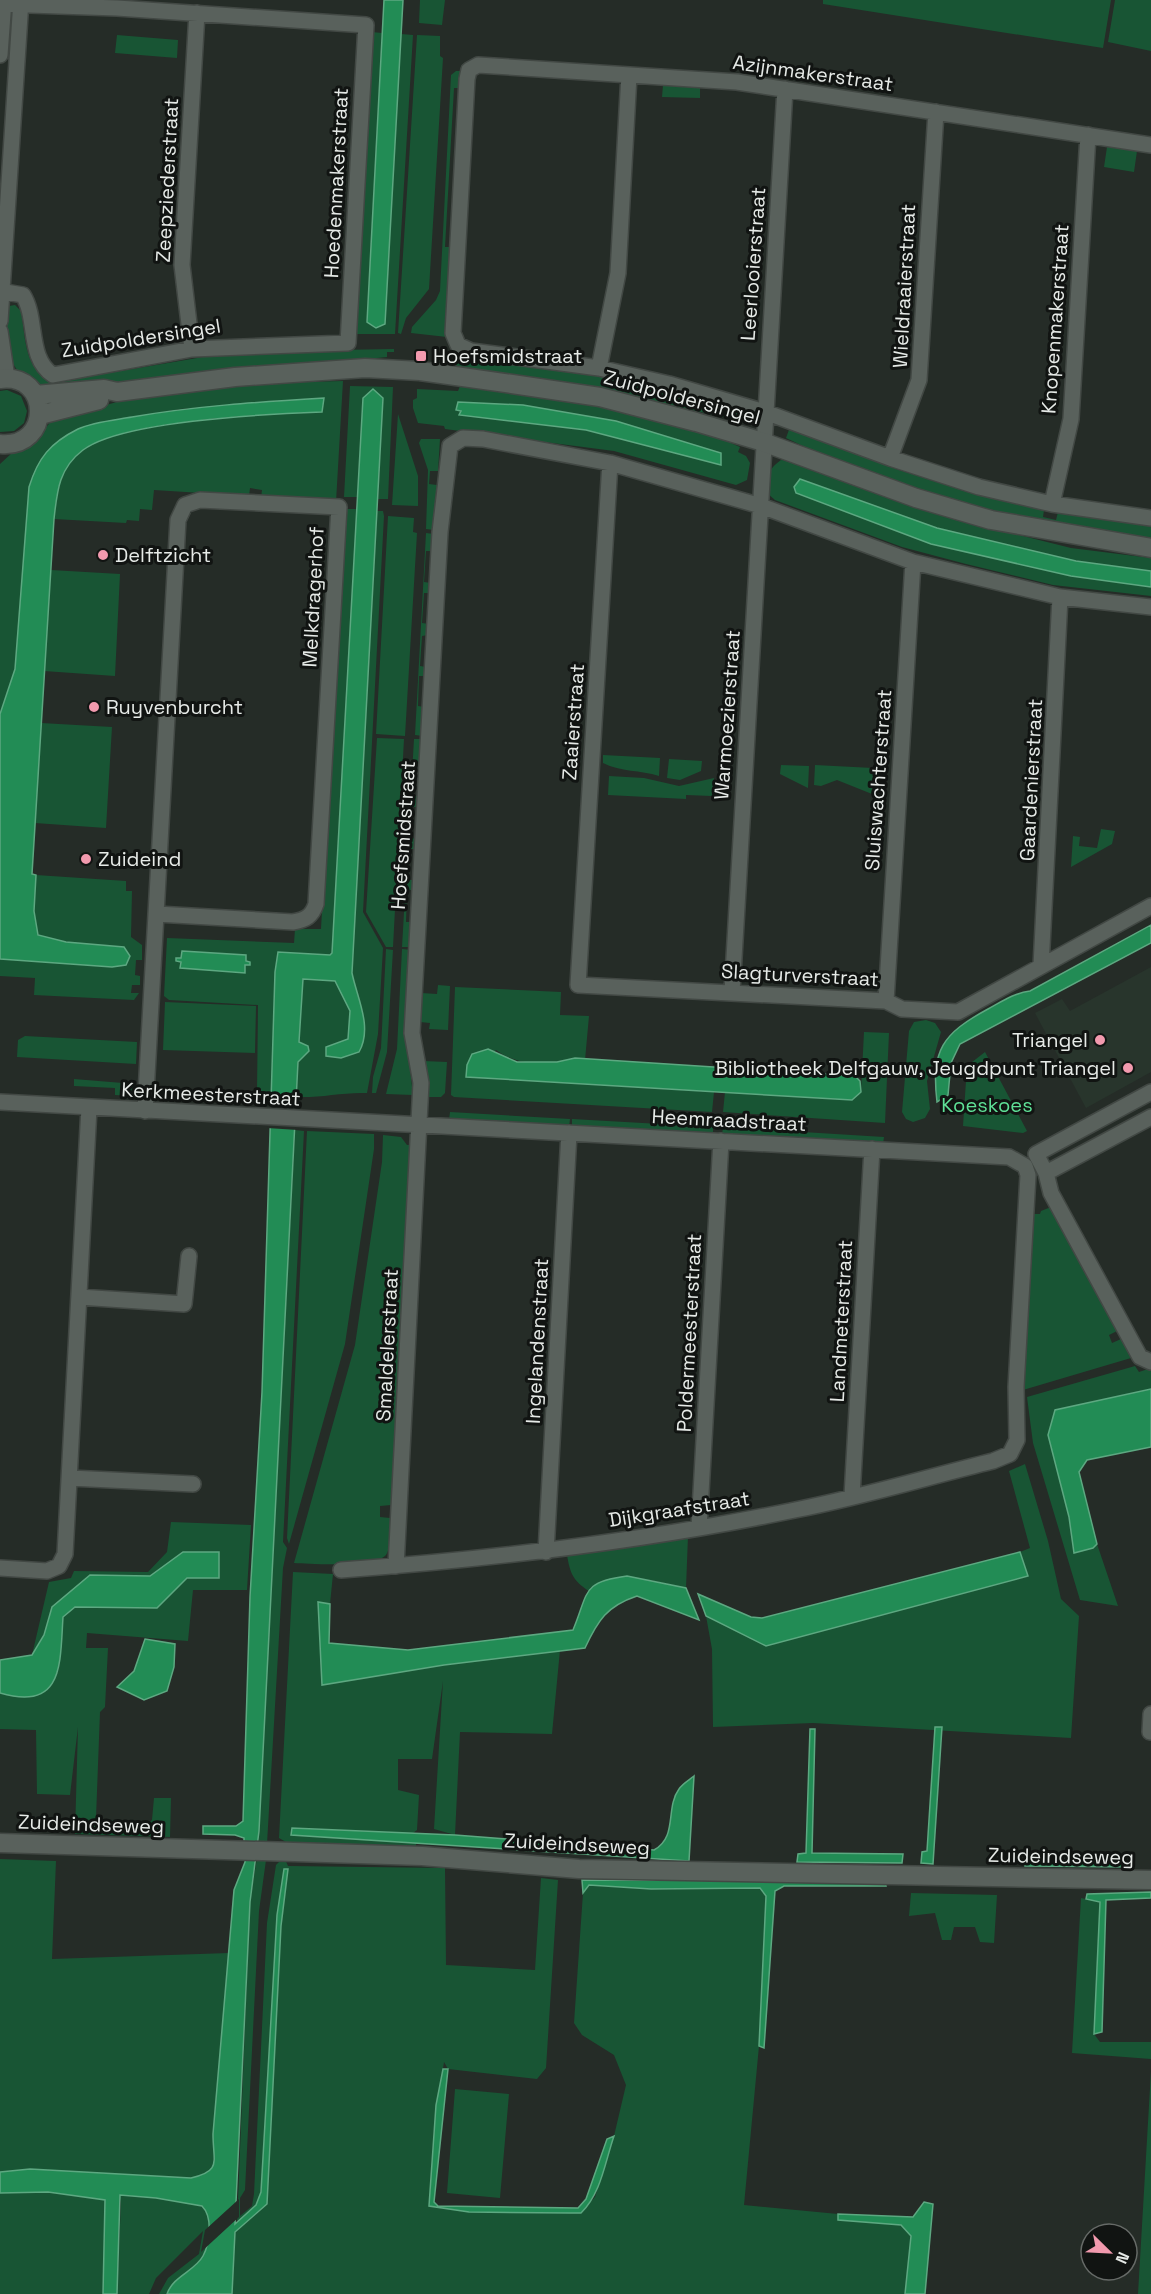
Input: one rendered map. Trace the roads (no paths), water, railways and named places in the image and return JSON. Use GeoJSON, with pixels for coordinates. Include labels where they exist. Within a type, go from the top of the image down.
{"type":"FeatureCollection","features":[{"type":"Feature","properties":{"kind":"street"},"geometry":{"type":"LineString","coordinates":[[0,55],[3,3],[197,13]]}},
{"type":"Feature","properties":{"kind":"street"},"geometry":{"type":"LineString","coordinates":[[0,321],[21,3]]}},
{"type":"Feature","properties":{"kind":"street","name":"Hoedenmakerstraat"},"geometry":{"type":"LineString","coordinates":[[197,13],[366,25],[348,343]]}},
{"type":"Feature","properties":{"kind":"street","name":"Zeepziederstraat"},"geometry":{"type":"LineString","coordinates":[[192,349],[182,266],[197,13]]}},
{"type":"Feature","properties":{"kind":"street","name":"Azijnmakerstraat"},"geometry":{"type":"LineString","coordinates":[[458,345],[453,333],[469,70],[478,65],[785,89],[1151,145]]}},
{"type":"Feature","properties":{"kind":"street"},"geometry":{"type":"LineString","coordinates":[[599,368],[618,273],[629,75]]}},
{"type":"Feature","properties":{"kind":"street","name":"Leerlooierstraat"},"geometry":{"type":"LineString","coordinates":[[763,442],[785,89]]}},
{"type":"Feature","properties":{"kind":"street","name":"Wieldraaierstraat"},"geometry":{"type":"LineString","coordinates":[[890,458],[919,380],[936,112]]}},
{"type":"Feature","properties":{"kind":"street","name":"Knopenmakerstraat"},"geometry":{"type":"LineString","coordinates":[[1052,504],[1071,418],[1088,135]]}},
{"type":"Feature","properties":{"kind":"street","name":"Zuidpoldersingel"},"geometry":{"type":"LineString","coordinates":[[1,291],[23,295],[30,308],[38,358],[44,369],[53,375],[192,349],[348,343]]}},
{"type":"Feature","properties":{"kind":"street"},"geometry":{"type":"LineString","coordinates":[[0,331],[3,379],[23,383],[36,395],[40,415],[35,428],[27,438],[14,444],[0,445]]}},
{"type":"Feature","properties":{"kind":"street","name":"Zuidpoldersingel"},"geometry":{"type":"LineString","coordinates":[[458,345],[471,351],[599,368],[669,384],[765,412],[890,458],[979,487],[1052,504],[1151,518]]}},
{"type":"Feature","properties":{"kind":"street","name":"Zuidpoldersingel"},"geometry":{"type":"LineString","coordinates":[[36,395],[104,389],[117,392],[235,377],[365,368],[404,369],[600,397],[763,442],[916,498],[991,520],[1151,548]]}},
{"type":"Feature","properties":{"kind":"street","name":"Zuidpoldersingel"},"geometry":{"type":"LineString","coordinates":[[40,415],[106,399],[117,392]]}},
{"type":"Feature","properties":{"kind":"street","name":"Hoefsmidstraat"},"geometry":{"type":"LineString","coordinates":[[419,1126],[421,1083],[412,1033],[440,532],[448,451],[455,440],[483,439],[610,463]]}},
{"type":"Feature","properties":{"kind":"street","name":"Warmoezierstraat"},"geometry":{"type":"LineString","coordinates":[[732,992],[763,442]]}},
{"type":"Feature","properties":{"kind":"street"},"geometry":{"type":"LineString","coordinates":[[610,463],[761,506],[913,562],[1060,597],[1151,607]]}},
{"type":"Feature","properties":{"kind":"street","name":"Zaaierstraat"},"geometry":{"type":"LineString","coordinates":[[578,985],[610,463]]}},
{"type":"Feature","properties":{"kind":"street","name":"Melkdragerhof"},"geometry":{"type":"LineString","coordinates":[[145,1111],[178,520],[185,505],[200,500],[339,507],[316,904],[312,914],[303,921],[293,922],[157,914]]}},
{"type":"Feature","properties":{"kind":"street","name":"Sluiswachterstraat"},"geometry":{"type":"LineString","coordinates":[[886,1001],[913,562]]}},
{"type":"Feature","properties":{"kind":"street","name":"Gaardenierstraat"},"geometry":{"type":"LineString","coordinates":[[1041,966],[1058,675],[1060,597]]}},
{"type":"Feature","properties":{"kind":"street","name":"Slagturverstraat"},"geometry":{"type":"LineString","coordinates":[[578,985],[886,1001],[902,1009],[958,1011],[1151,906]]}},
{"type":"Feature","properties":{"kind":"street"},"geometry":{"type":"LineString","coordinates":[[1151,1092],[1036,1154],[1046,1173],[1051,1193],[1140,1357],[1151,1362]]}},
{"type":"Feature","properties":{"kind":"street","name":"Kerkmeesterstraat"},"geometry":{"type":"LineString","coordinates":[[0,1102],[419,1126]]}},
{"type":"Feature","properties":{"kind":"street"},"geometry":{"type":"LineString","coordinates":[[0,1568],[47,1571],[59,1566],[65,1554],[89,1108]]}},
{"type":"Feature","properties":{"kind":"street"},"geometry":{"type":"LineString","coordinates":[[1046,1173],[1151,1117]]}},
{"type":"Feature","properties":{"kind":"street","name":"Heemraadstraat"},"geometry":{"type":"LineString","coordinates":[[419,1126],[1010,1157],[1025,1166],[1028,1175],[1016,1387],[1018,1433],[1015,1448]]}},
{"type":"Feature","properties":{"kind":"street","name":"Smaldelerstraat"},"geometry":{"type":"LineString","coordinates":[[396,1566],[419,1126]]}},
{"type":"Feature","properties":{"kind":"street","name":"Ingelandenstraat"},"geometry":{"type":"LineString","coordinates":[[546,1551],[569,1133]]}},
{"type":"Feature","properties":{"kind":"street","name":"Poldermeesterstraat"},"geometry":{"type":"LineString","coordinates":[[699,1528],[721,1141]]}},
{"type":"Feature","properties":{"kind":"street","name":"Landmeterstraat"},"geometry":{"type":"LineString","coordinates":[[852,1496],[872,1149]]}},
{"type":"Feature","properties":{"kind":"street"},"geometry":{"type":"LineString","coordinates":[[79,1297],[184,1304],[189,1256]]}},
{"type":"Feature","properties":{"kind":"street","name":"Dijkgraafstraat"},"geometry":{"type":"LineString","coordinates":[[341,1570],[546,1551],[699,1528],[797,1510],[993,1461],[1010,1454],[1015,1448]]}},
{"type":"Feature","properties":{"kind":"street"},"geometry":{"type":"LineString","coordinates":[[70,1478],[193,1484]]}},
{"type":"Feature","properties":{"kind":"street"},"geometry":{"type":"LineString","coordinates":[[1150,1732],[1151,1714]]}},
{"type":"Feature","properties":{"kind":"street","name":"Zuideindseweg"},"geometry":{"type":"LineString","coordinates":[[0,1843],[422,1856],[579,1869],[1151,1880]]}},
{"type":"Feature","properties":{"kind":"place","name":"Hoefsmidstraat"},"geometry":{"type":"Point","coordinates":[421,356]}},
{"type":"Feature","properties":{"kind":"place","name":"Delftzicht"},"geometry":{"type":"Point","coordinates":[103,555]}},
{"type":"Feature","properties":{"kind":"place","name":"Ruyvenburcht"},"geometry":{"type":"Point","coordinates":[94,707]}},
{"type":"Feature","properties":{"kind":"place","name":"Zuideind"},"geometry":{"type":"Point","coordinates":[86,859]}},
{"type":"Feature","properties":{"kind":"place","name":"Triangel"},"geometry":{"type":"Point","coordinates":[1100,1040]}},
{"type":"Feature","properties":{"kind":"place","name":"Bibliotheek Delfgauw, Jeugdpunt Triangel"},"geometry":{"type":"Point","coordinates":[1128,1068]}},
{"type":"Feature","properties":{"kind":"park label","name":"Koeskoes"},"geometry":{"type":"Point","coordinates":[987,1105]}}]}
